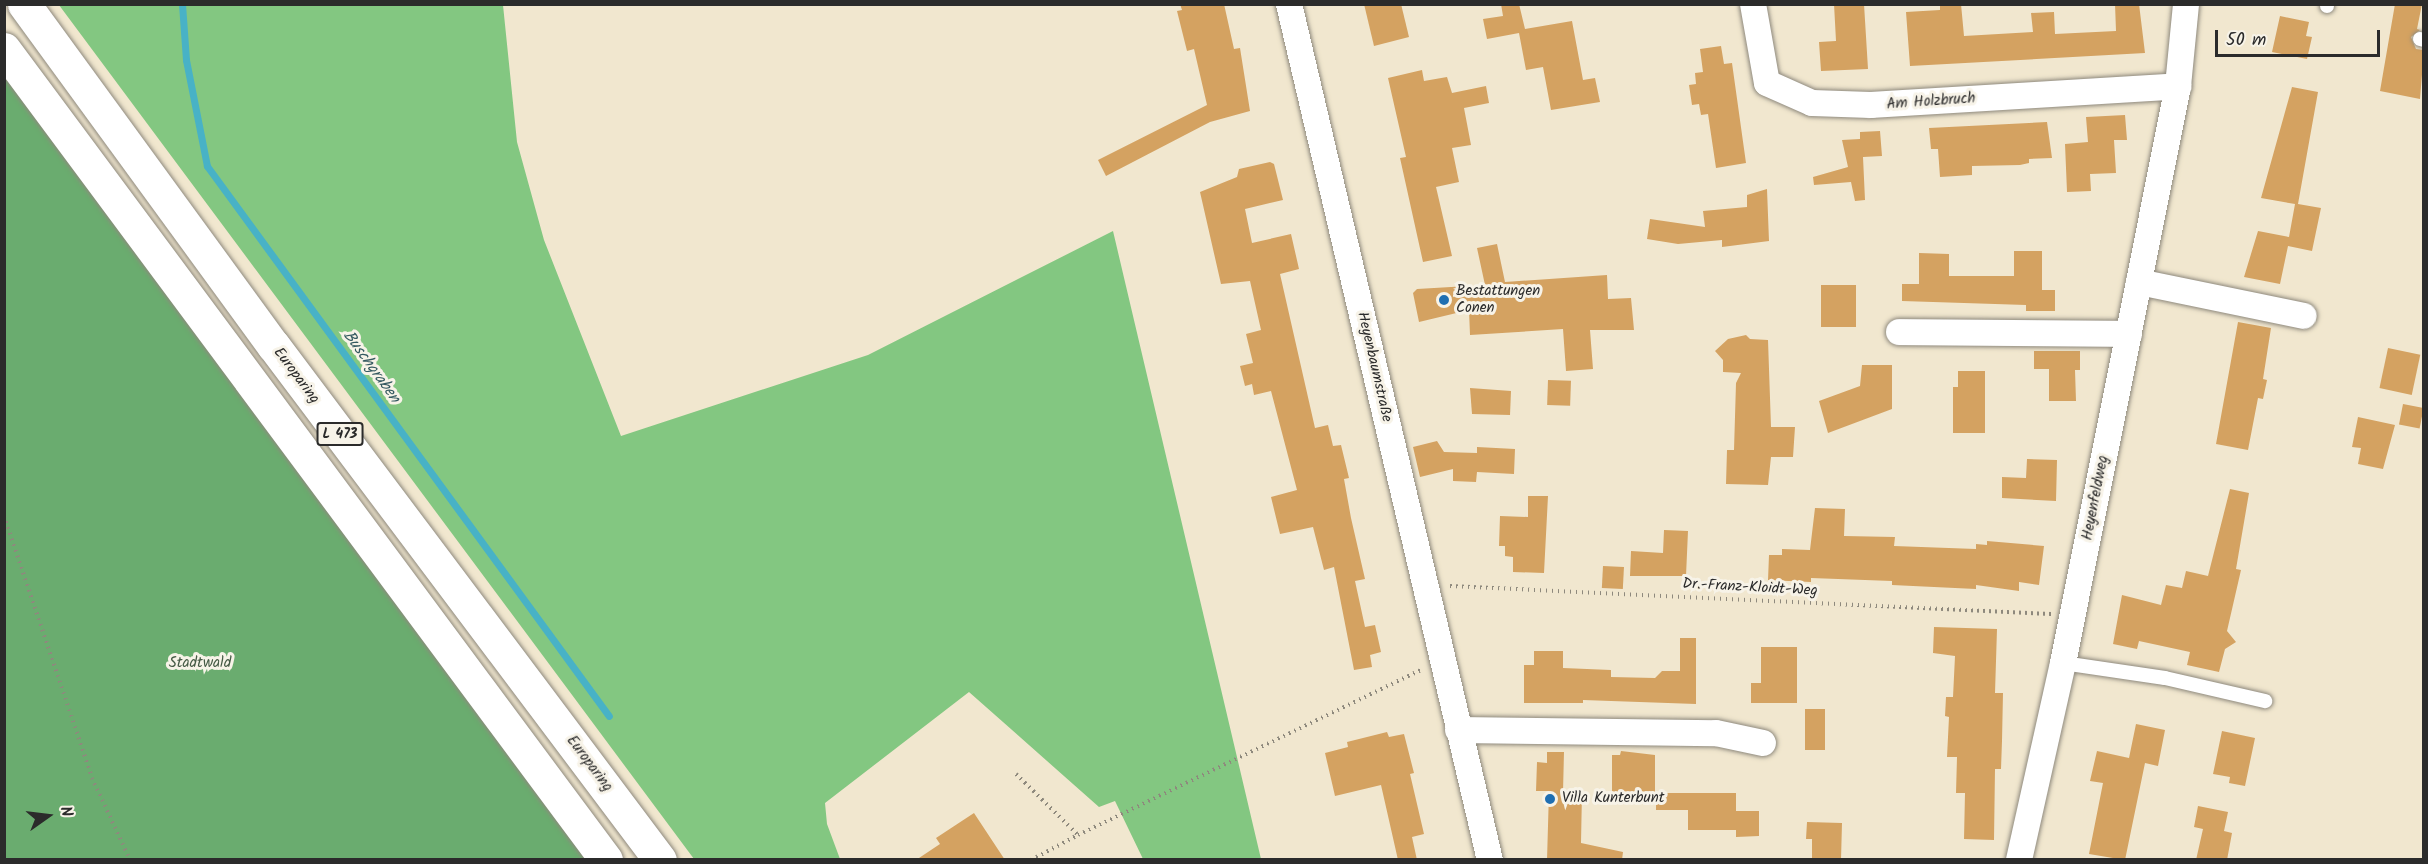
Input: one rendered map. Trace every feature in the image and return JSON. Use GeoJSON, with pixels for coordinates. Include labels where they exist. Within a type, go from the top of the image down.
{"type":"FeatureCollection","features":[{"type":"Feature","properties":{"kind":"main road","name":"Europaring"},"geometry":{"type":"LineString","coordinates":[[24,4],[280,355],[660,860]]}},
{"type":"Feature","properties":{"kind":"main road","name":"L 473"},"geometry":{"type":"LineString","coordinates":[[4,49],[606,860]]}},
{"type":"Feature","properties":{"kind":"street","name":"Heyenbaumstraße"},"geometry":{"type":"LineString","coordinates":[[1289,4],[1490,860]]}},
{"type":"Feature","properties":{"kind":"street","name":"Am Holzbruch"},"geometry":{"type":"LineString","coordinates":[[1753,4],[1767,83],[1812,103],[1871,105],[2178,86]]}},
{"type":"Feature","properties":{"kind":"street","name":"Heyenfeldweg"},"geometry":{"type":"LineString","coordinates":[[2019,860],[2063,663],[2178,86],[2186,4]]}},
{"type":"Feature","properties":{"kind":"street"},"geometry":{"type":"LineString","coordinates":[[2139,282],[2304,316]]}},
{"type":"Feature","properties":{"kind":"street"},"geometry":{"type":"LineString","coordinates":[[1899,332],[2129,334]]}},
{"type":"Feature","properties":{"kind":"street"},"geometry":{"type":"LineString","coordinates":[[1458,730],[1716,733],[1763,743]]}},
{"type":"Feature","properties":{"kind":"lane"},"geometry":{"type":"LineString","coordinates":[[2063,663],[2165,678],[2265,700]]}},
{"type":"Feature","properties":{"kind":"path"},"geometry":{"type":"LineString","coordinates":[[4,516],[92,778],[130,860]]}},
{"type":"Feature","properties":{"kind":"path","name":"Dr.-Franz-Kloidt-Weg"},"geometry":{"type":"LineString","coordinates":[[1426,585],[2072,615]]}},
{"type":"Feature","properties":{"kind":"path"},"geometry":{"type":"LineString","coordinates":[[1031,860],[1078,835],[1426,668],[1444,663]]}},
{"type":"Feature","properties":{"kind":"path"},"geometry":{"type":"LineString","coordinates":[[1016,774],[1078,835]]}},
{"type":"Feature","properties":{"kind":"green space"},"geometry":{"type":"Polygon","coordinates":[[[59,5],[503,5],[517,142],[544,240],[621,436],[868,355],[1113,231],[1261,859],[1143,859],[1115,801],[1099,807],[969,692],[825,803],[827,824],[840,859],[694,859],[59,5]]]}},
{"type":"Feature","properties":{"kind":"green space","name":"Stadtwald"},"geometry":{"type":"Polygon","coordinates":[[[5,70],[586,859],[5,859],[5,70]]]}},
{"type":"Feature","properties":{"kind":"building"},"geometry":{"type":"Polygon","coordinates":[[[1180,4],[1224,4],[1234,49],[1240,48],[1250,111],[1210,122],[1106,176],[1098,160],[1207,105],[1194,49],[1187,51],[1177,11],[1182,10],[1180,4]]]}},
{"type":"Feature","properties":{"kind":"building"},"geometry":{"type":"Polygon","coordinates":[[[1364,4],[1401,4],[1409,37],[1374,46],[1364,4]]]}},
{"type":"Feature","properties":{"kind":"building"},"geometry":{"type":"Polygon","coordinates":[[[1501,4],[1519,4],[1525,29],[1572,21],[1583,80],[1595,78],[1600,102],[1551,110],[1543,67],[1526,70],[1519,33],[1487,39],[1483,19],[1503,16],[1501,4]]]}},
{"type":"Feature","properties":{"kind":"building"},"geometry":{"type":"Polygon","coordinates":[[[1834,4],[1864,4],[1868,69],[1821,71],[1819,42],[1836,41],[1834,4]]]}},
{"type":"Feature","properties":{"kind":"building"},"geometry":{"type":"Polygon","coordinates":[[[1940,4],[1961,4],[1964,36],[2033,32],[2031,13],[2054,12],[2055,34],[2116,31],[2115,4],[2139,4],[2145,53],[1910,66],[1906,12],[1940,10],[1940,4]]]}},
{"type":"Feature","properties":{"kind":"building"},"geometry":{"type":"Polygon","coordinates":[[[2395,4],[2422,4],[2417,29],[2420,30],[2411,37],[2416,49],[2424,50],[2420,99],[2380,91],[2395,4]]]}},
{"type":"Feature","properties":{"kind":"building"},"geometry":{"type":"Polygon","coordinates":[[[2280,16],[2309,22],[2306,36],[2312,37],[2307,59],[2272,52],[2280,16]]]}},
{"type":"Feature","properties":{"kind":"building"},"geometry":{"type":"Polygon","coordinates":[[[1721,46],[1724,64],[1732,63],[1746,163],[1716,168],[1708,114],[1701,115],[1699,104],[1692,105],[1689,85],[1696,84],[1695,73],[1703,72],[1700,49],[1721,46]]]}},
{"type":"Feature","properties":{"kind":"building"},"geometry":{"type":"Polygon","coordinates":[[[1422,70],[1424,81],[1447,77],[1452,93],[1486,86],[1489,103],[1464,108],[1471,145],[1452,148],[1459,182],[1436,187],[1452,256],[1423,262],[1400,158],[1406,157],[1388,78],[1422,70]]]}},
{"type":"Feature","properties":{"kind":"building"},"geometry":{"type":"Polygon","coordinates":[[[2292,87],[2318,92],[2298,204],[2321,208],[2312,251],[2288,246],[2280,284],[2244,277],[2258,231],[2289,237],[2295,204],[2261,198],[2292,87]]]}},
{"type":"Feature","properties":{"kind":"building"},"geometry":{"type":"Polygon","coordinates":[[[2125,115],[2127,140],[2114,140],[2116,173],[2090,174],[2091,191],[2067,192],[2065,144],[2088,142],[2086,117],[2125,115]]]}},
{"type":"Feature","properties":{"kind":"building"},"geometry":{"type":"Polygon","coordinates":[[[2047,122],[2052,158],[2029,159],[2029,163],[2020,165],[1972,166],[1972,175],[1940,177],[1938,149],[1931,149],[1929,128],[2047,122]]]}},
{"type":"Feature","properties":{"kind":"building"},"geometry":{"type":"Polygon","coordinates":[[[1880,131],[1882,156],[1863,157],[1865,200],[1855,201],[1851,182],[1814,185],[1813,177],[1848,167],[1842,140],[1860,139],[1860,132],[1880,131]]]}},
{"type":"Feature","properties":{"kind":"building"},"geometry":{"type":"Polygon","coordinates":[[[1270,162],[1274,164],[1283,200],[1245,209],[1252,243],[1291,234],[1299,269],[1280,274],[1315,428],[1328,425],[1333,446],[1341,445],[1349,478],[1344,479],[1365,579],[1355,581],[1365,627],[1375,625],[1381,652],[1370,655],[1372,667],[1354,670],[1334,567],[1324,570],[1313,527],[1280,534],[1271,497],[1297,490],[1271,391],[1254,395],[1252,384],[1245,386],[1240,366],[1253,363],[1246,334],[1261,330],[1250,281],[1221,284],[1200,192],[1237,177],[1239,169],[1270,162]]]}},
{"type":"Feature","properties":{"kind":"building"},"geometry":{"type":"Polygon","coordinates":[[[1767,189],[1769,241],[1722,247],[1722,240],[1678,244],[1647,239],[1650,219],[1705,227],[1703,211],[1747,207],[1747,195],[1767,189]]]}},
{"type":"Feature","properties":{"kind":"building"},"geometry":{"type":"Polygon","coordinates":[[[1497,244],[1505,282],[1607,275],[1608,299],[1631,298],[1634,330],[1590,330],[1593,369],[1566,371],[1563,329],[1470,335],[1469,310],[1419,322],[1413,293],[1417,289],[1485,285],[1477,248],[1497,244]]]}},
{"type":"Feature","properties":{"kind":"building"},"geometry":{"type":"Polygon","coordinates":[[[2014,251],[2042,251],[2042,290],[2055,290],[2055,311],[2026,311],[2026,305],[1902,301],[1902,284],[1919,284],[1919,253],[1949,254],[1949,276],[2014,276],[2014,251]]]}},
{"type":"Feature","properties":{"kind":"building"},"geometry":{"type":"Polygon","coordinates":[[[1821,285],[1856,285],[1856,327],[1821,327],[1821,285]]]}},
{"type":"Feature","properties":{"kind":"building"},"geometry":{"type":"Polygon","coordinates":[[[2238,322],[2271,328],[2263,379],[2267,380],[2263,399],[2258,398],[2248,450],[2216,444],[2238,322]]]}},
{"type":"Feature","properties":{"kind":"building"},"geometry":{"type":"Polygon","coordinates":[[[1746,335],[1750,339],[1768,340],[1771,427],[1795,427],[1793,457],[1771,457],[1768,485],[1726,484],[1727,450],[1734,450],[1736,383],[1741,373],[1723,372],[1723,360],[1715,351],[1728,339],[1746,335]]]}},
{"type":"Feature","properties":{"kind":"building"},"geometry":{"type":"Polygon","coordinates":[[[2388,348],[2420,355],[2412,395],[2379,388],[2388,348]]]}},
{"type":"Feature","properties":{"kind":"building"},"geometry":{"type":"Polygon","coordinates":[[[2034,351],[2080,351],[2080,370],[2075,370],[2076,401],[2049,401],[2049,369],[2034,369],[2034,351]]]}},
{"type":"Feature","properties":{"kind":"building"},"geometry":{"type":"Polygon","coordinates":[[[1862,365],[1892,365],[1892,409],[1828,433],[1819,401],[1860,386],[1862,365]]]}},
{"type":"Feature","properties":{"kind":"building"},"geometry":{"type":"Polygon","coordinates":[[[1958,371],[1985,371],[1985,433],[1953,433],[1953,387],[1958,387],[1958,371]]]}},
{"type":"Feature","properties":{"kind":"building"},"geometry":{"type":"Polygon","coordinates":[[[1548,380],[1571,381],[1570,406],[1547,405],[1548,380]]]}},
{"type":"Feature","properties":{"kind":"building"},"geometry":{"type":"Polygon","coordinates":[[[1470,388],[1511,391],[1510,415],[1472,414],[1470,388]]]}},
{"type":"Feature","properties":{"kind":"building"},"geometry":{"type":"Polygon","coordinates":[[[2403,404],[2424,408],[2420,429],[2399,425],[2403,404]]]}},
{"type":"Feature","properties":{"kind":"building"},"geometry":{"type":"Polygon","coordinates":[[[2358,417],[2395,425],[2383,469],[2358,464],[2361,448],[2352,447],[2358,417]]]}},
{"type":"Feature","properties":{"kind":"building"},"geometry":{"type":"Polygon","coordinates":[[[1437,441],[1444,452],[1477,453],[1477,447],[1515,449],[1514,474],[1477,472],[1476,482],[1453,481],[1453,469],[1420,477],[1413,447],[1437,441]]]}},
{"type":"Feature","properties":{"kind":"building"},"geometry":{"type":"Polygon","coordinates":[[[2027,459],[2057,460],[2056,501],[2002,498],[2002,477],[2026,478],[2027,459]]]}},
{"type":"Feature","properties":{"kind":"building"},"geometry":{"type":"Polygon","coordinates":[[[2230,489],[2249,493],[2236,569],[2241,570],[2227,631],[2236,642],[2225,649],[2219,672],[2187,665],[2190,652],[2139,641],[2137,649],[2113,644],[2122,595],[2161,605],[2166,585],[2182,588],[2186,571],[2208,576],[2230,489]]]}},
{"type":"Feature","properties":{"kind":"building"},"geometry":{"type":"Polygon","coordinates":[[[1528,496],[1548,496],[1544,573],[1513,572],[1513,557],[1505,556],[1505,546],[1499,546],[1500,516],[1528,517],[1528,496]]]}},
{"type":"Feature","properties":{"kind":"building"},"geometry":{"type":"Polygon","coordinates":[[[1815,508],[1845,509],[1844,536],[1895,537],[1894,546],[1976,549],[1976,544],[1987,545],[1987,541],[2044,546],[2039,585],[2019,582],[2019,591],[1976,585],[1976,589],[1892,585],[1892,581],[1811,578],[1811,582],[1768,580],[1769,555],[1782,555],[1782,549],[1810,550],[1815,508]]]}},
{"type":"Feature","properties":{"kind":"building"},"geometry":{"type":"Polygon","coordinates":[[[1664,530],[1688,531],[1686,576],[1630,576],[1631,551],[1663,553],[1664,530]]]}},
{"type":"Feature","properties":{"kind":"building"},"geometry":{"type":"Polygon","coordinates":[[[1603,566],[1624,567],[1623,589],[1602,588],[1603,566]]]}},
{"type":"Feature","properties":{"kind":"building"},"geometry":{"type":"Polygon","coordinates":[[[1934,627],[1997,629],[1995,693],[2003,693],[2001,769],[1995,769],[1994,840],[1964,839],[1965,793],[1956,793],[1957,757],[1947,757],[1949,717],[1945,716],[1946,697],[1953,697],[1955,656],[1933,653],[1934,627]]]}},
{"type":"Feature","properties":{"kind":"building"},"geometry":{"type":"Polygon","coordinates":[[[1680,638],[1696,638],[1696,704],[1583,700],[1583,703],[1524,703],[1524,665],[1534,665],[1534,651],[1563,651],[1563,668],[1611,670],[1611,677],[1655,678],[1662,671],[1680,671],[1680,638]]]}},
{"type":"Feature","properties":{"kind":"building"},"geometry":{"type":"Polygon","coordinates":[[[1761,647],[1797,647],[1797,703],[1751,703],[1751,683],[1761,683],[1761,647]]]}},
{"type":"Feature","properties":{"kind":"building"},"geometry":{"type":"Polygon","coordinates":[[[1805,709],[1825,709],[1825,750],[1805,750],[1805,709]]]}},
{"type":"Feature","properties":{"kind":"building"},"geometry":{"type":"Polygon","coordinates":[[[2136,724],[2165,730],[2158,766],[2145,763],[2125,860],[2089,854],[2103,783],[2090,781],[2097,751],[2129,758],[2136,724]]]}},
{"type":"Feature","properties":{"kind":"building"},"geometry":{"type":"Polygon","coordinates":[[[2222,731],[2255,738],[2245,786],[2229,783],[2230,777],[2213,774],[2222,731]]]}},
{"type":"Feature","properties":{"kind":"building"},"geometry":{"type":"Polygon","coordinates":[[[1387,732],[1389,737],[1404,734],[1414,773],[1410,774],[1424,834],[1412,837],[1417,860],[1398,860],[1381,785],[1335,796],[1325,753],[1348,747],[1347,742],[1387,732]]]}},
{"type":"Feature","properties":{"kind":"building"},"geometry":{"type":"Polygon","coordinates":[[[1621,751],[1655,755],[1655,794],[1612,794],[1612,755],[1620,755],[1621,751]]]}},
{"type":"Feature","properties":{"kind":"building"},"geometry":{"type":"Polygon","coordinates":[[[1547,752],[1564,752],[1563,792],[1582,792],[1581,843],[1623,852],[1622,860],[1547,860],[1549,791],[1536,791],[1537,762],[1547,763],[1547,752]]]}},
{"type":"Feature","properties":{"kind":"building"},"geometry":{"type":"Polygon","coordinates":[[[1656,793],[1736,793],[1736,811],[1759,811],[1759,836],[1736,837],[1736,830],[1688,830],[1688,810],[1656,810],[1656,793]]]}},
{"type":"Feature","properties":{"kind":"building"},"geometry":{"type":"Polygon","coordinates":[[[2198,806],[2228,812],[2224,831],[2232,833],[2227,860],[2196,860],[2203,829],[2194,827],[2198,806]]]}},
{"type":"Feature","properties":{"kind":"building"},"geometry":{"type":"Polygon","coordinates":[[[974,813],[1005,860],[916,860],[940,844],[936,838],[974,813]]]}},
{"type":"Feature","properties":{"kind":"building"},"geometry":{"type":"Polygon","coordinates":[[[1807,822],[1842,823],[1841,860],[1812,860],[1812,839],[1806,839],[1807,822]]]}},
{"type":"Feature","properties":{"kind":"waterway","name":"Buschgraben"},"geometry":{"type":"LineString","coordinates":[[182,4],[186,60],[207,166],[609,716]]}},
{"type":"Feature","properties":{"kind":"place","name":"Bestattungen Conen"},"geometry":{"type":"Point","coordinates":[1444,300]}},
{"type":"Feature","properties":{"kind":"place","name":"Villa Kunterbunt"},"geometry":{"type":"Point","coordinates":[1550,799]}}]}
